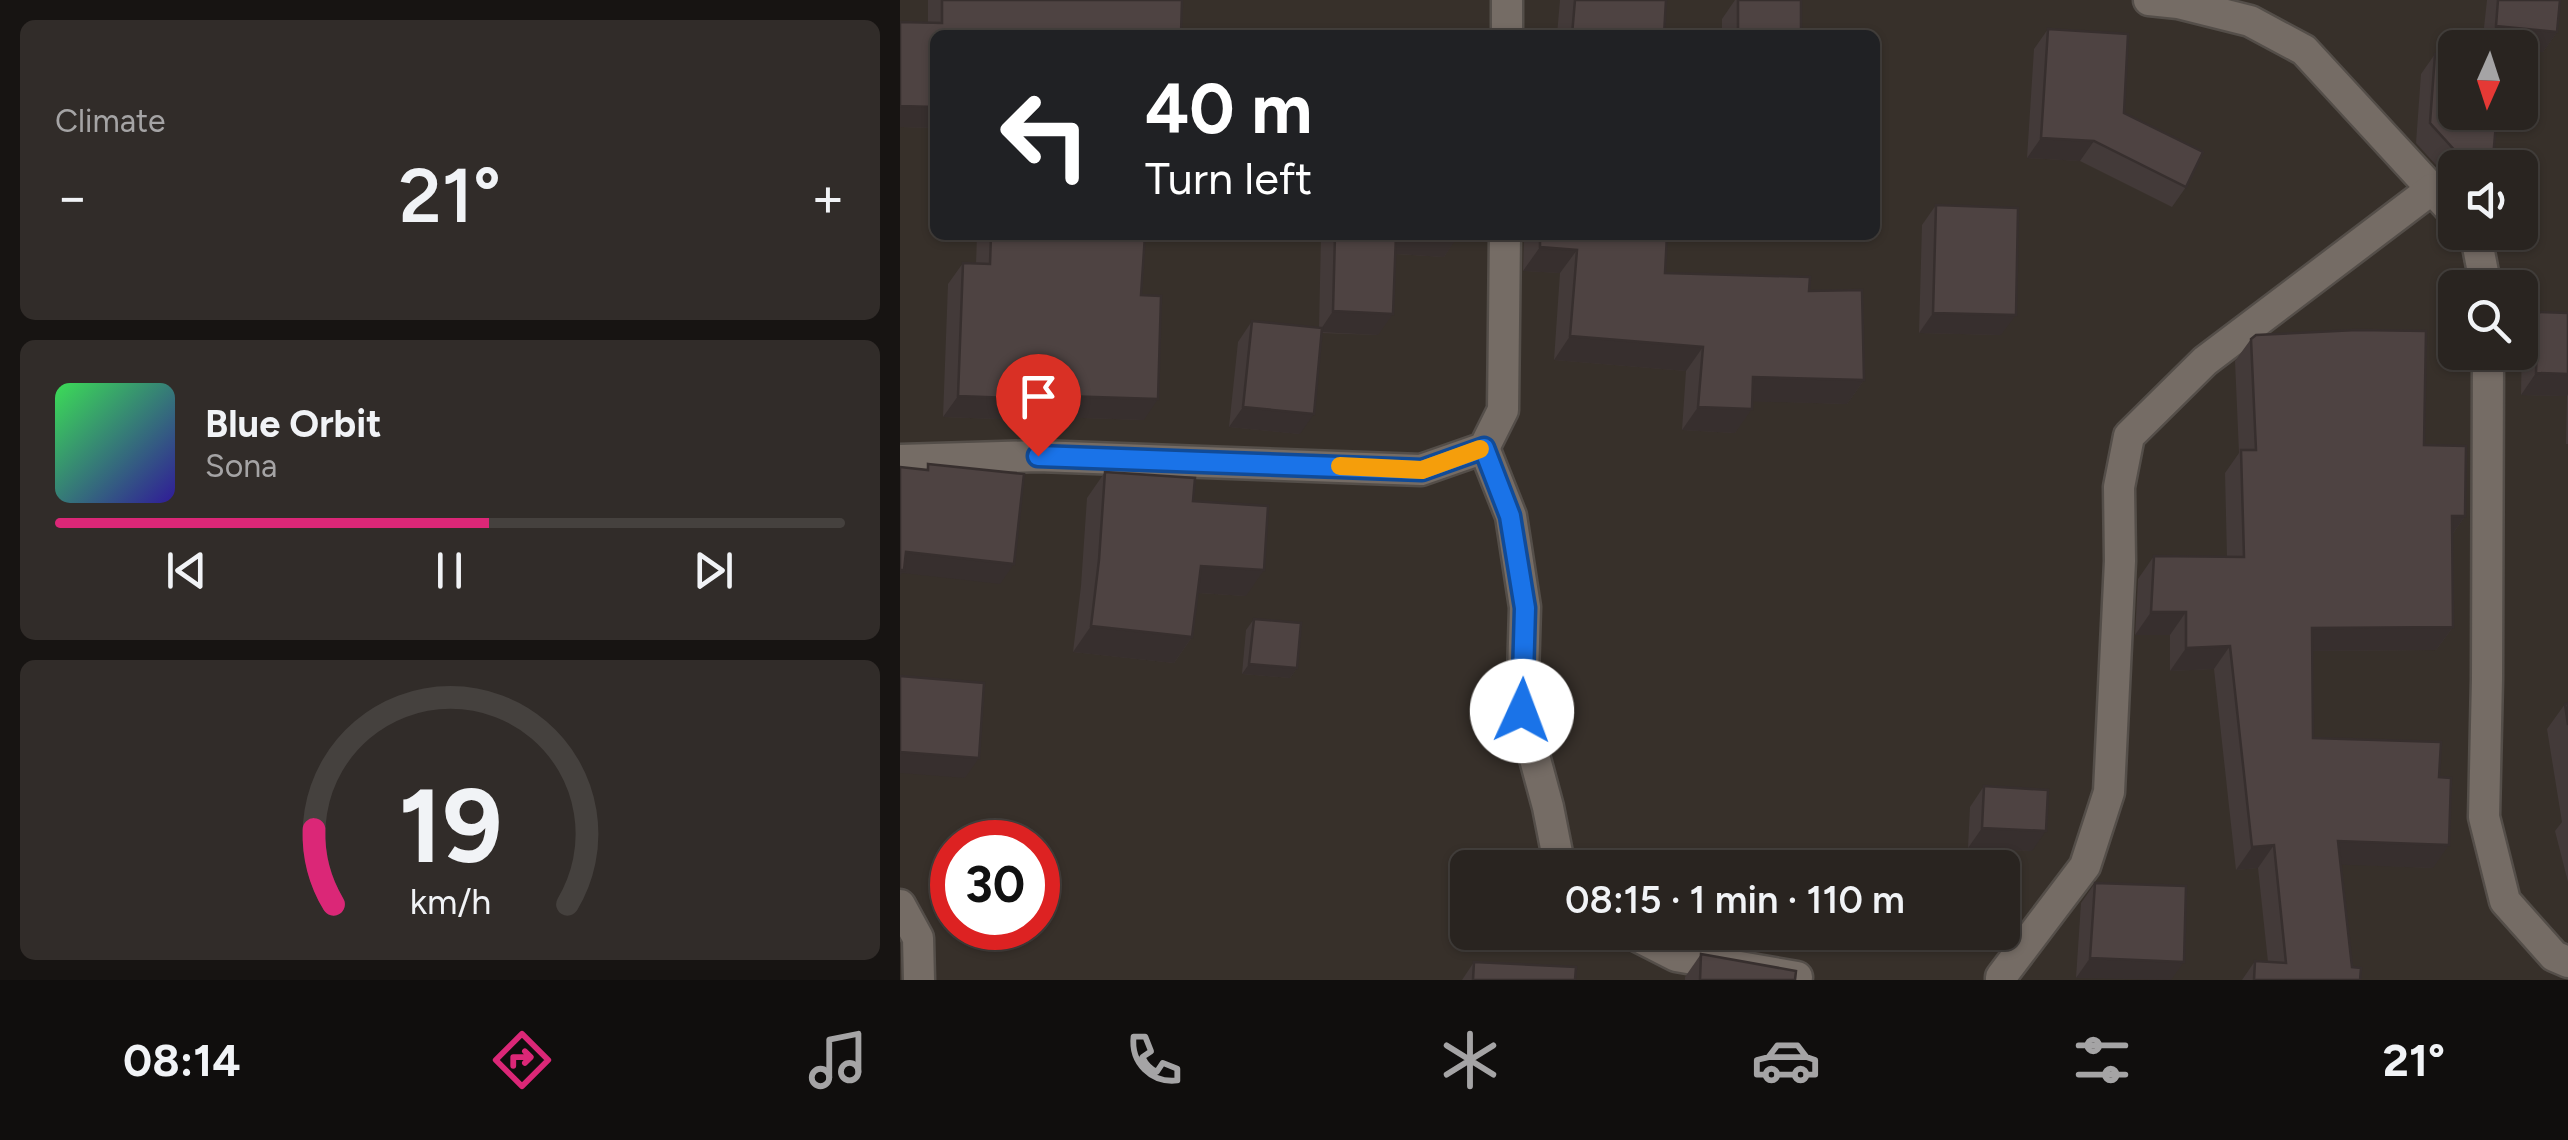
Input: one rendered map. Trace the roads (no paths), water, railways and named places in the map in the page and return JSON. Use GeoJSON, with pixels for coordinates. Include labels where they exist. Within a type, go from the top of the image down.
{"type":"FeatureCollection","features":[{"type":"Feature","properties":{"kind":"street"},"geometry":{"type":"LineString","coordinates":[[1507,30],[1508,0]]}},
{"type":"Feature","properties":{"kind":"street"},"geometry":{"type":"LineString","coordinates":[[2148,0],[2178,3],[2250,21],[2304,50],[2438,196]]}},
{"type":"Feature","properties":{"kind":"street"},"geometry":{"type":"LineString","coordinates":[[2001,980],[2085,866],[2109,792],[2119,487],[2129,436],[2205,361],[2432,189]]}},
{"type":"Feature","properties":{"kind":"street"},"geometry":{"type":"LineString","coordinates":[[900,460],[1038,456],[1422,470],[1484,448],[1504,410],[1505,240]]}},
{"type":"Feature","properties":{"kind":"street"},"geometry":{"type":"LineString","coordinates":[[2488,370],[2484,817],[2505,902],[2554,956],[2568,962]]}},
{"type":"Feature","properties":{"kind":"street"},"geometry":{"type":"LineString","coordinates":[[1484,448],[1510,516],[1525,608],[1522,711],[1556,850]]}},
{"type":"Feature","properties":{"kind":"street"},"geometry":{"type":"LineString","coordinates":[[900,904],[918,938],[918,980]]}},
{"type":"Feature","properties":{"kind":"street"},"geometry":{"type":"LineString","coordinates":[[1664,950],[1676,956],[1798,977]]}}]}
